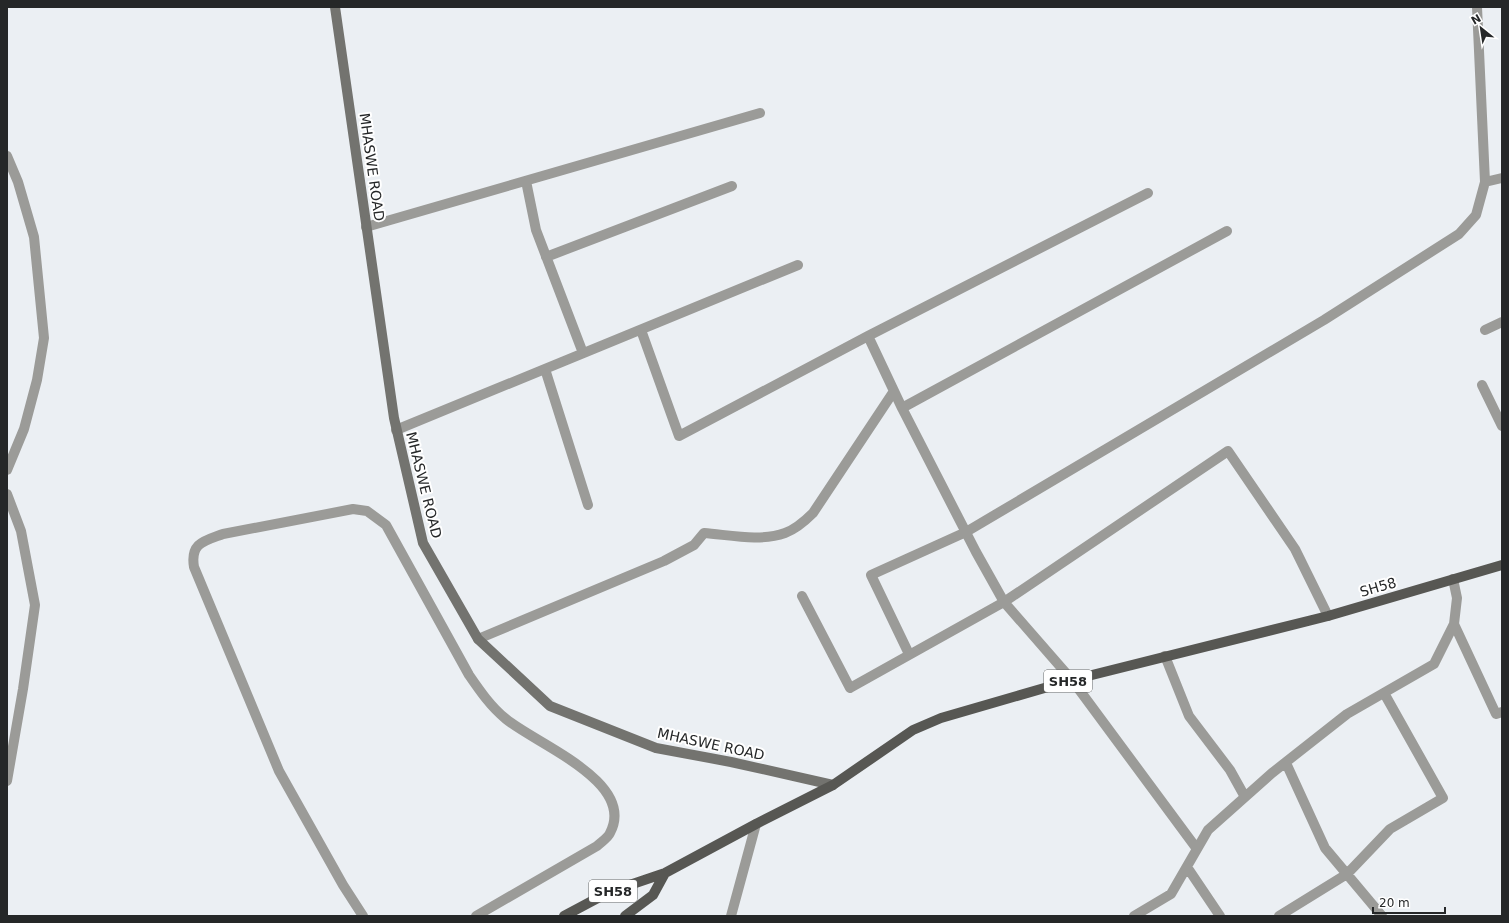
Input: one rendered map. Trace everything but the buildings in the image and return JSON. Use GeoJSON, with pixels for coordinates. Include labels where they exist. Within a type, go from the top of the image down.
{"type":"FeatureCollection","features":[{"type":"Feature","properties":{"kind":"main road","name":"SH58"},"geometry":{"type":"LineString","coordinates":[[564,916],[609,892],[665,873],[833,785],[913,730],[941,718],[1072,680],[1328,616],[1502,565]]}},
{"type":"Feature","properties":{"kind":"main road","name":"SH58"},"geometry":{"type":"LineString","coordinates":[[625,916],[653,895],[665,873]]}},
{"type":"Feature","properties":{"kind":"street","name":"MHASWE ROAD"},"geometry":{"type":"LineString","coordinates":[[335,7],[396,430],[423,543],[478,639],[550,706],[656,748],[731,762],[833,785]]}},
{"type":"Feature","properties":{"kind":"street"},"geometry":{"type":"LineString","coordinates":[[909,654],[871,575],[966,532],[1324,320],[1459,234],[1476,215],[1485,182],[1477,7]]}},
{"type":"Feature","properties":{"kind":"street"},"geometry":{"type":"LineString","coordinates":[[366,227],[760,112]]}},
{"type":"Feature","properties":{"kind":"street"},"geometry":{"type":"LineString","coordinates":[[7,156],[18,182],[34,237],[44,338],[37,380],[27,415],[7,470]]}},
{"type":"Feature","properties":{"kind":"street"},"geometry":{"type":"LineString","coordinates":[[1485,182],[1502,178]]}},
{"type":"Feature","properties":{"kind":"street"},"geometry":{"type":"LineString","coordinates":[[526,180],[536,230],[583,353]]}},
{"type":"Feature","properties":{"kind":"street"},"geometry":{"type":"LineString","coordinates":[[546,257],[732,186]]}},
{"type":"Feature","properties":{"kind":"street"},"geometry":{"type":"LineString","coordinates":[[641,330],[679,436],[868,336],[1148,193]]}},
{"type":"Feature","properties":{"kind":"street"},"geometry":{"type":"LineString","coordinates":[[902,408],[1227,231]]}},
{"type":"Feature","properties":{"kind":"street"},"geometry":{"type":"LineString","coordinates":[[396,430],[798,265]]}},
{"type":"Feature","properties":{"kind":"street"},"geometry":{"type":"LineString","coordinates":[[1485,330],[1502,322]]}},
{"type":"Feature","properties":{"kind":"street"},"geometry":{"type":"LineString","coordinates":[[868,336],[902,408],[1004,602],[1072,680],[1197,849]]}},
{"type":"Feature","properties":{"kind":"street"},"geometry":{"type":"LineString","coordinates":[[545,369],[588,505]]}},
{"type":"Feature","properties":{"kind":"street"},"geometry":{"type":"LineString","coordinates":[[1482,385],[1502,426]]}},
{"type":"Feature","properties":{"kind":"street"},"geometry":{"type":"LineString","coordinates":[[478,639],[664,561],[694,545],[704,533],[764,537],[785,533],[798,527],[813,513],[894,391]]}},
{"type":"Feature","properties":{"kind":"street"},"geometry":{"type":"LineString","coordinates":[[802,596],[850,688],[1004,602],[1228,451],[1295,549],[1328,616]]}},
{"type":"Feature","properties":{"kind":"street"},"geometry":{"type":"LineString","coordinates":[[7,494],[21,531],[35,605],[23,689],[7,781]]}},
{"type":"Feature","properties":{"kind":"street"},"geometry":{"type":"LineString","coordinates":[[363,916],[343,885],[279,771],[194,567],[192,556],[196,548],[203,541],[223,534],[353,509],[367,510],[386,525],[468,676],[484,698],[506,719],[528,735],[593,776],[606,790],[614,808],[615,821],[610,834],[597,846],[476,916]]}},
{"type":"Feature","properties":{"kind":"street"},"geometry":{"type":"LineString","coordinates":[[1134,916],[1171,894],[1208,830],[1245,797],[1347,714],[1434,664],[1454,624],[1457,598],[1453,579]]}},
{"type":"Feature","properties":{"kind":"street"},"geometry":{"type":"LineString","coordinates":[[1454,624],[1496,714],[1502,712]]}},
{"type":"Feature","properties":{"kind":"street"},"geometry":{"type":"LineString","coordinates":[[1165,656],[1189,716],[1230,770],[1245,797]]}},
{"type":"Feature","properties":{"kind":"street"},"geometry":{"type":"LineString","coordinates":[[1279,916],[1346,874],[1390,829],[1443,798],[1384,693]]}},
{"type":"Feature","properties":{"kind":"street"},"geometry":{"type":"LineString","coordinates":[[1286,763],[1325,848],[1382,916]]}},
{"type":"Feature","properties":{"kind":"street"},"geometry":{"type":"LineString","coordinates":[[731,916],[756,824]]}},
{"type":"Feature","properties":{"kind":"street"},"geometry":{"type":"LineString","coordinates":[[1187,866],[1220,916]]}}]}
